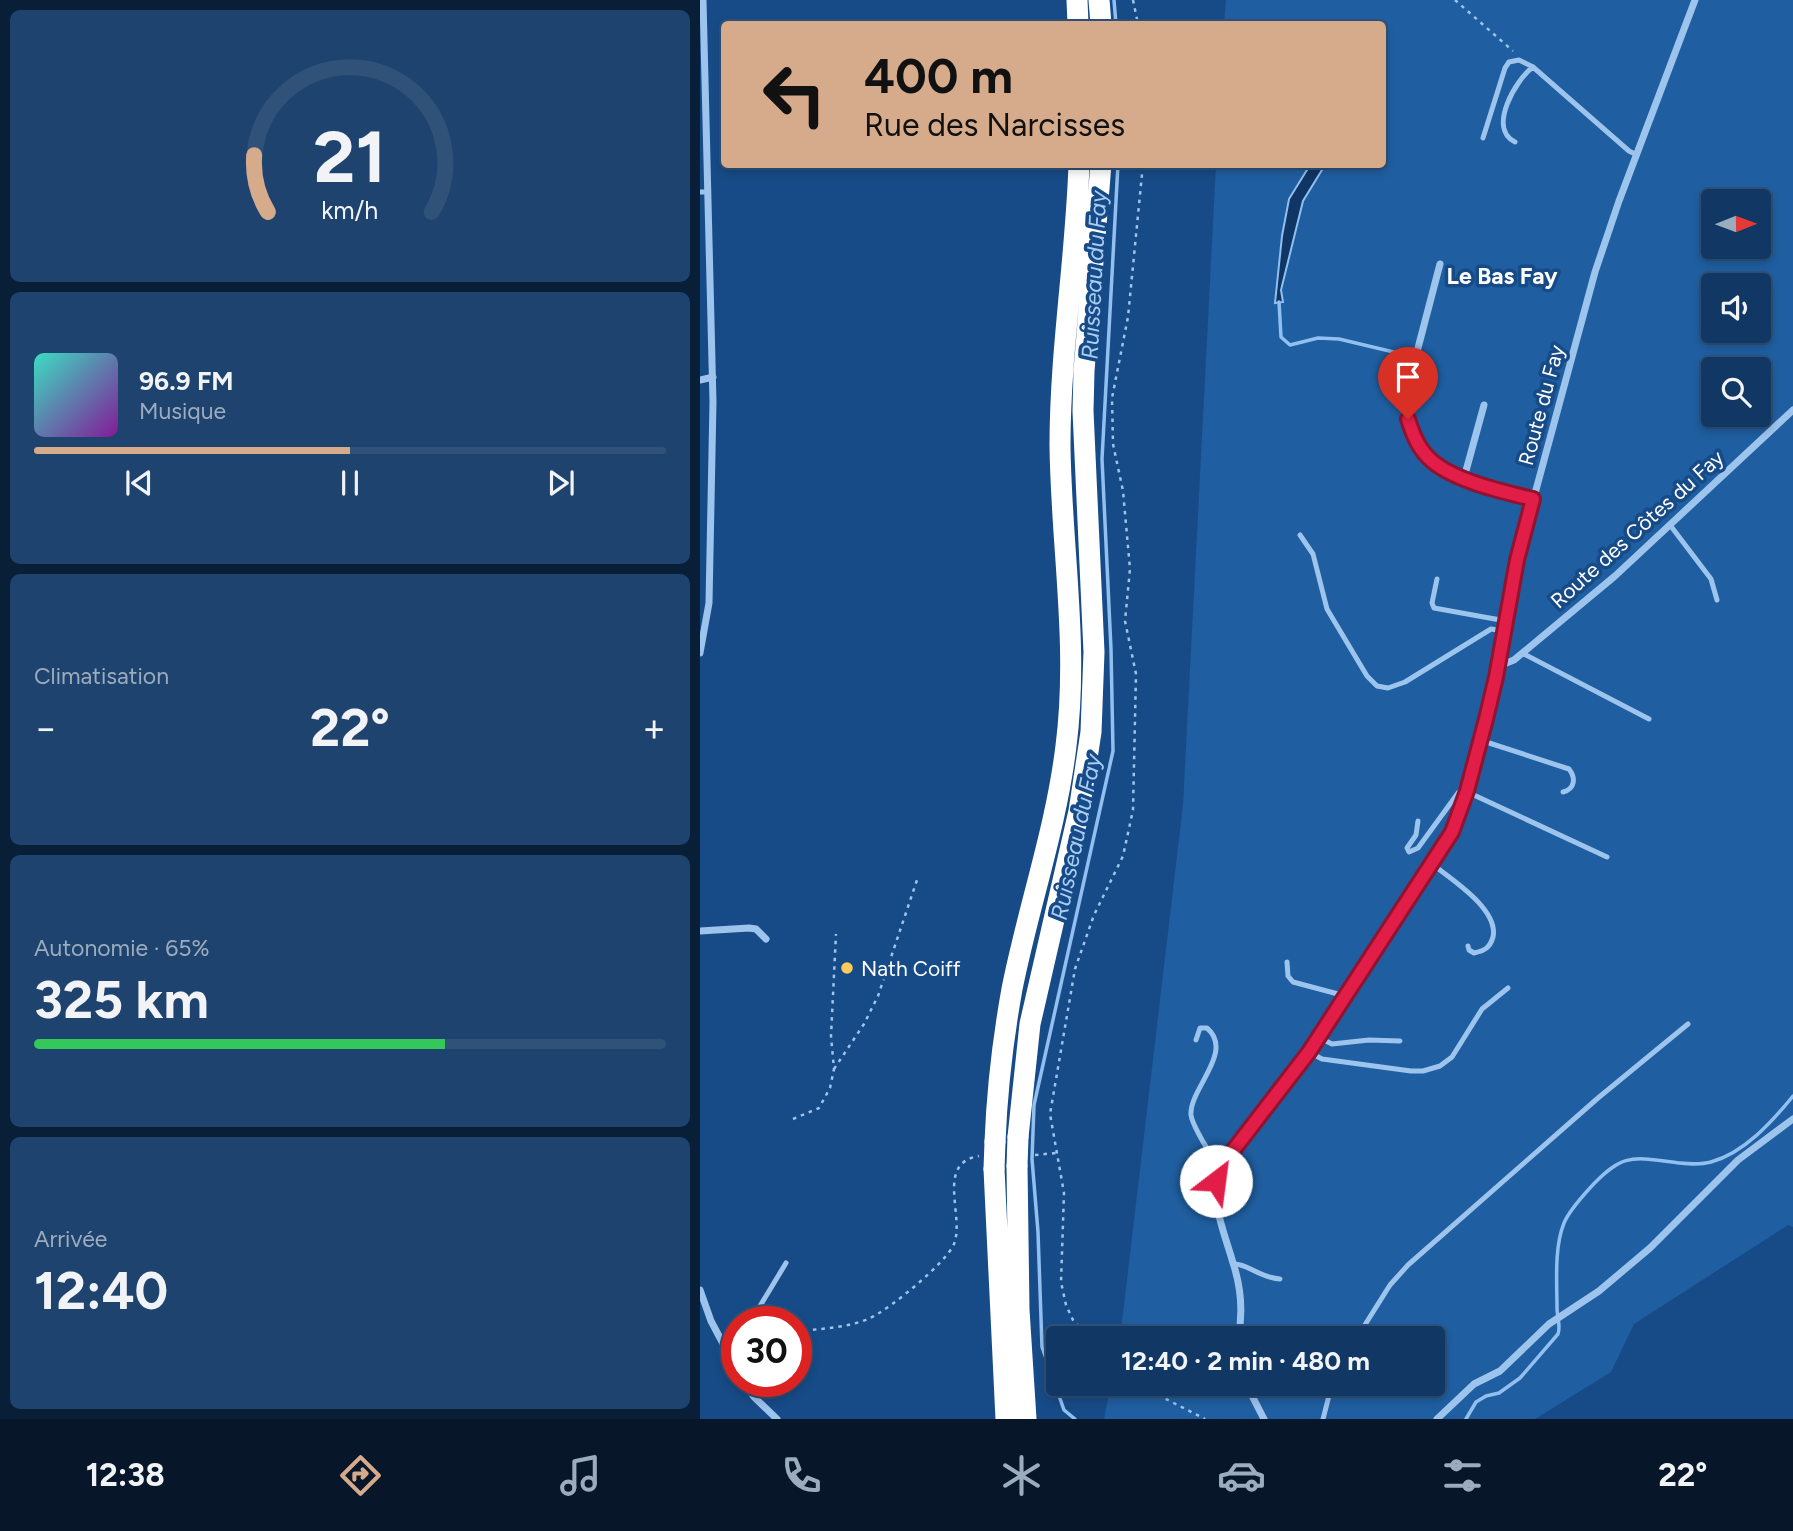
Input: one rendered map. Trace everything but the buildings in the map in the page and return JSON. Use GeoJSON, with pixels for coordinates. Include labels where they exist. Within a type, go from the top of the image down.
{"type":"FeatureCollection","features":[{"type":"Feature","properties":{"kind":"highway"},"geometry":{"type":"LineString","coordinates":[[1077,0],[1078,21]]}},
{"type":"Feature","properties":{"kind":"highway"},"geometry":{"type":"LineString","coordinates":[[1100,0],[1101,21]]}},
{"type":"Feature","properties":{"kind":"highway"},"geometry":{"type":"LineString","coordinates":[[1006,1419],[990,1156],[1012,989],[1057,802],[1070,710],[1071,645],[1060,468],[1060,391],[1079,168]]}},
{"type":"Feature","properties":{"kind":"highway"},"geometry":{"type":"LineString","coordinates":[[1026,1419],[1019,1310],[1018,1138],[1030,1024],[1079,811],[1091,732],[1094,652],[1083,411],[1101,168]]}},
{"type":"Feature","properties":{"kind":"street"},"geometry":{"type":"LineString","coordinates":[[700,653],[709,603],[713,377],[704,214],[703,0]]}},
{"type":"Feature","properties":{"kind":"street","name":"Route du Fay"},"geometry":{"type":"LineString","coordinates":[[1239,1326],[1241,1308],[1234,1264],[1218,1210],[1216,1181],[1222,1166],[1309,1052],[1452,832],[1467,791],[1498,663],[1517,560],[1595,272],[1695,0]]}},
{"type":"Feature","properties":{"kind":"street"},"geometry":{"type":"LineString","coordinates":[[1440,264],[1408,390],[1408,419],[1417,443],[1433,462],[1450,473],[1533,499]]}},
{"type":"Feature","properties":{"kind":"street"},"geometry":{"type":"LineString","coordinates":[[700,380],[713,377]]}},
{"type":"Feature","properties":{"kind":"street"},"geometry":{"type":"LineString","coordinates":[[1464,478],[1484,405]]}},
{"type":"Feature","properties":{"kind":"street","name":"Route des Côtes du Fay"},"geometry":{"type":"LineString","coordinates":[[1498,663],[1509,663],[1615,576],[1793,410]]}},
{"type":"Feature","properties":{"kind":"street"},"geometry":{"type":"LineString","coordinates":[[700,931],[749,928],[756,929],[766,939]]}},
{"type":"Feature","properties":{"kind":"street"},"geometry":{"type":"LineString","coordinates":[[1437,1419],[1474,1384],[1500,1370],[1554,1321],[1599,1291],[1650,1248],[1738,1160],[1793,1119]]}},
{"type":"Feature","properties":{"kind":"street"},"geometry":{"type":"LineString","coordinates":[[700,1290],[721,1340]]}},
{"type":"Feature","properties":{"kind":"street"},"geometry":{"type":"LineString","coordinates":[[1252,1396],[1264,1419]]}},
{"type":"Feature","properties":{"kind":"street"},"geometry":{"type":"LineString","coordinates":[[754,1397],[777,1419]]}},
{"type":"Feature","properties":{"kind":"lane"},"geometry":{"type":"LineString","coordinates":[[1483,138],[1504,68],[1509,62],[1519,60],[1533,67],[1629,151],[1637,155]]}},
{"type":"Feature","properties":{"kind":"lane"},"geometry":{"type":"LineString","coordinates":[[1515,142],[1504,132],[1507,109],[1518,81],[1533,67]]}},
{"type":"Feature","properties":{"kind":"lane"},"geometry":{"type":"LineString","coordinates":[[1670,525],[1711,579],[1717,600]]}},
{"type":"Feature","properties":{"kind":"lane"},"geometry":{"type":"LineString","coordinates":[[1300,535],[1313,554],[1327,609],[1367,676],[1383,688],[1396,687],[1491,629],[1503,631]]}},
{"type":"Feature","properties":{"kind":"lane"},"geometry":{"type":"LineString","coordinates":[[1437,579],[1432,603],[1434,608],[1506,621]]}},
{"type":"Feature","properties":{"kind":"lane"},"geometry":{"type":"LineString","coordinates":[[1522,653],[1649,719]]}},
{"type":"Feature","properties":{"kind":"lane"},"geometry":{"type":"LineString","coordinates":[[1480,740],[1569,769],[1573,774],[1573,785],[1563,792]]}},
{"type":"Feature","properties":{"kind":"lane"},"geometry":{"type":"LineString","coordinates":[[1418,821],[1416,835],[1407,848],[1409,852],[1418,848],[1458,793],[1467,791],[1607,857]]}},
{"type":"Feature","properties":{"kind":"lane"},"geometry":{"type":"LineString","coordinates":[[1432,864],[1480,903],[1490,918],[1494,934],[1489,946],[1474,953],[1468,946]]}},
{"type":"Feature","properties":{"kind":"lane"},"geometry":{"type":"LineString","coordinates":[[1287,962],[1288,976],[1293,982],[1345,998]]}},
{"type":"Feature","properties":{"kind":"lane"},"geometry":{"type":"LineString","coordinates":[[1309,1052],[1322,1059],[1411,1071],[1434,1068],[1452,1057],[1482,1009],[1508,988]]}},
{"type":"Feature","properties":{"kind":"lane"},"geometry":{"type":"LineString","coordinates":[[1364,1326],[1390,1285],[1408,1265],[1598,1098],[1688,1024]]}},
{"type":"Feature","properties":{"kind":"lane"},"geometry":{"type":"LineString","coordinates":[[1196,1040],[1200,1028],[1207,1028],[1213,1034],[1215,1049],[1209,1073],[1194,1098],[1192,1119],[1210,1153],[1222,1166]]}},
{"type":"Feature","properties":{"kind":"lane"},"geometry":{"type":"LineString","coordinates":[[1318,1037],[1332,1044],[1369,1040],[1400,1041]]}},
{"type":"Feature","properties":{"kind":"lane"},"geometry":{"type":"LineString","coordinates":[[760,1306],[786,1263]]}},
{"type":"Feature","properties":{"kind":"lane"},"geometry":{"type":"LineString","coordinates":[[1234,1264],[1242,1264],[1263,1277],[1280,1279]]}},
{"type":"Feature","properties":{"kind":"lane"},"geometry":{"type":"LineString","coordinates":[[1323,1419],[1329,1396]]}},
{"type":"Feature","properties":{"kind":"path"},"geometry":{"type":"LineString","coordinates":[[1133,0],[1137,21]]}},
{"type":"Feature","properties":{"kind":"path"},"geometry":{"type":"LineString","coordinates":[[1455,0],[1510,48],[1519,60]]}},
{"type":"Feature","properties":{"kind":"path"},"geometry":{"type":"LineString","coordinates":[[834,1069],[864,1024],[878,996],[918,877]]}},
{"type":"Feature","properties":{"kind":"path"},"geometry":{"type":"LineString","coordinates":[[793,1119],[819,1108],[830,1088],[834,1069],[831,1036],[836,934]]}},
{"type":"Feature","properties":{"kind":"path"},"geometry":{"type":"LineString","coordinates":[[1043,1155],[1056,1153]]}},
{"type":"Feature","properties":{"kind":"path"},"geometry":{"type":"LineString","coordinates":[[812,1330],[870,1318],[922,1280],[947,1256],[956,1236],[954,1180],[958,1167],[965,1160],[990,1156]]}},
{"type":"Feature","properties":{"kind":"path"},"geometry":{"type":"LineString","coordinates":[[1162,1396],[1205,1419]]}},
{"type":"Feature","properties":{"kind":"shaded area"},"geometry":{"type":"Polygon","coordinates":[[[1226,0],[1793,0],[1793,1227],[1788,1225],[1634,1324],[1611,1372],[1535,1419],[1104,1419],[1109,1396],[1445,1396],[1445,1326],[1122,1326],[1183,805],[1216,168],[1386,168],[1386,21],[1224,21],[1226,0]]]}},
{"type":"Feature","properties":{"kind":"shaded area"},"geometry":{"type":"Polygon","coordinates":[[[1308,168],[1323,168],[1303,201],[1281,290],[1283,302],[1275,303],[1282,236],[1289,199],[1308,168]]]}},
{"type":"Feature","properties":{"kind":"waterway","name":"Ruisseau du Fay"},"geometry":{"type":"LineString","coordinates":[[1114,0],[1116,21]]}},
{"type":"Feature","properties":{"kind":"waterway","name":"Ruisseau du Fay"},"geometry":{"type":"LineString","coordinates":[[1075,1419],[1064,1410],[1042,1347],[1038,1232],[1032,1159],[1034,1105],[1113,751],[1102,459],[1118,168]]}},
{"type":"Feature","properties":{"kind":"waterway"},"geometry":{"type":"LineString","coordinates":[[1279,302],[1281,337],[1290,345],[1318,338],[1339,339],[1402,354]]}},
{"type":"Feature","properties":{"kind":"waterway"},"geometry":{"type":"LineString","coordinates":[[1466,1419],[1476,1402],[1499,1393],[1520,1378],[1558,1334],[1557,1265],[1561,1233],[1572,1210],[1601,1177],[1611,1168],[1629,1160],[1650,1159],[1695,1164],[1723,1158],[1746,1144],[1793,1096]]}},
{"type":"Feature","properties":{"kind":"place","name":"Nath Coiff"},"geometry":{"type":"Point","coordinates":[847,968]}},
{"type":"Feature","properties":{"kind":"district","name":"Le Bas Fay"},"geometry":{"type":"Point","coordinates":[1502,276]}},
{"type":"Feature","properties":{"kind":"route"},"geometry":{"type":"LineString","coordinates":[[1216,1181],[1225,1161],[1309,1052],[1452,832],[1467,791],[1496,677],[1517,560],[1533,499],[1450,473],[1423,452],[1408,419]]}}]}
